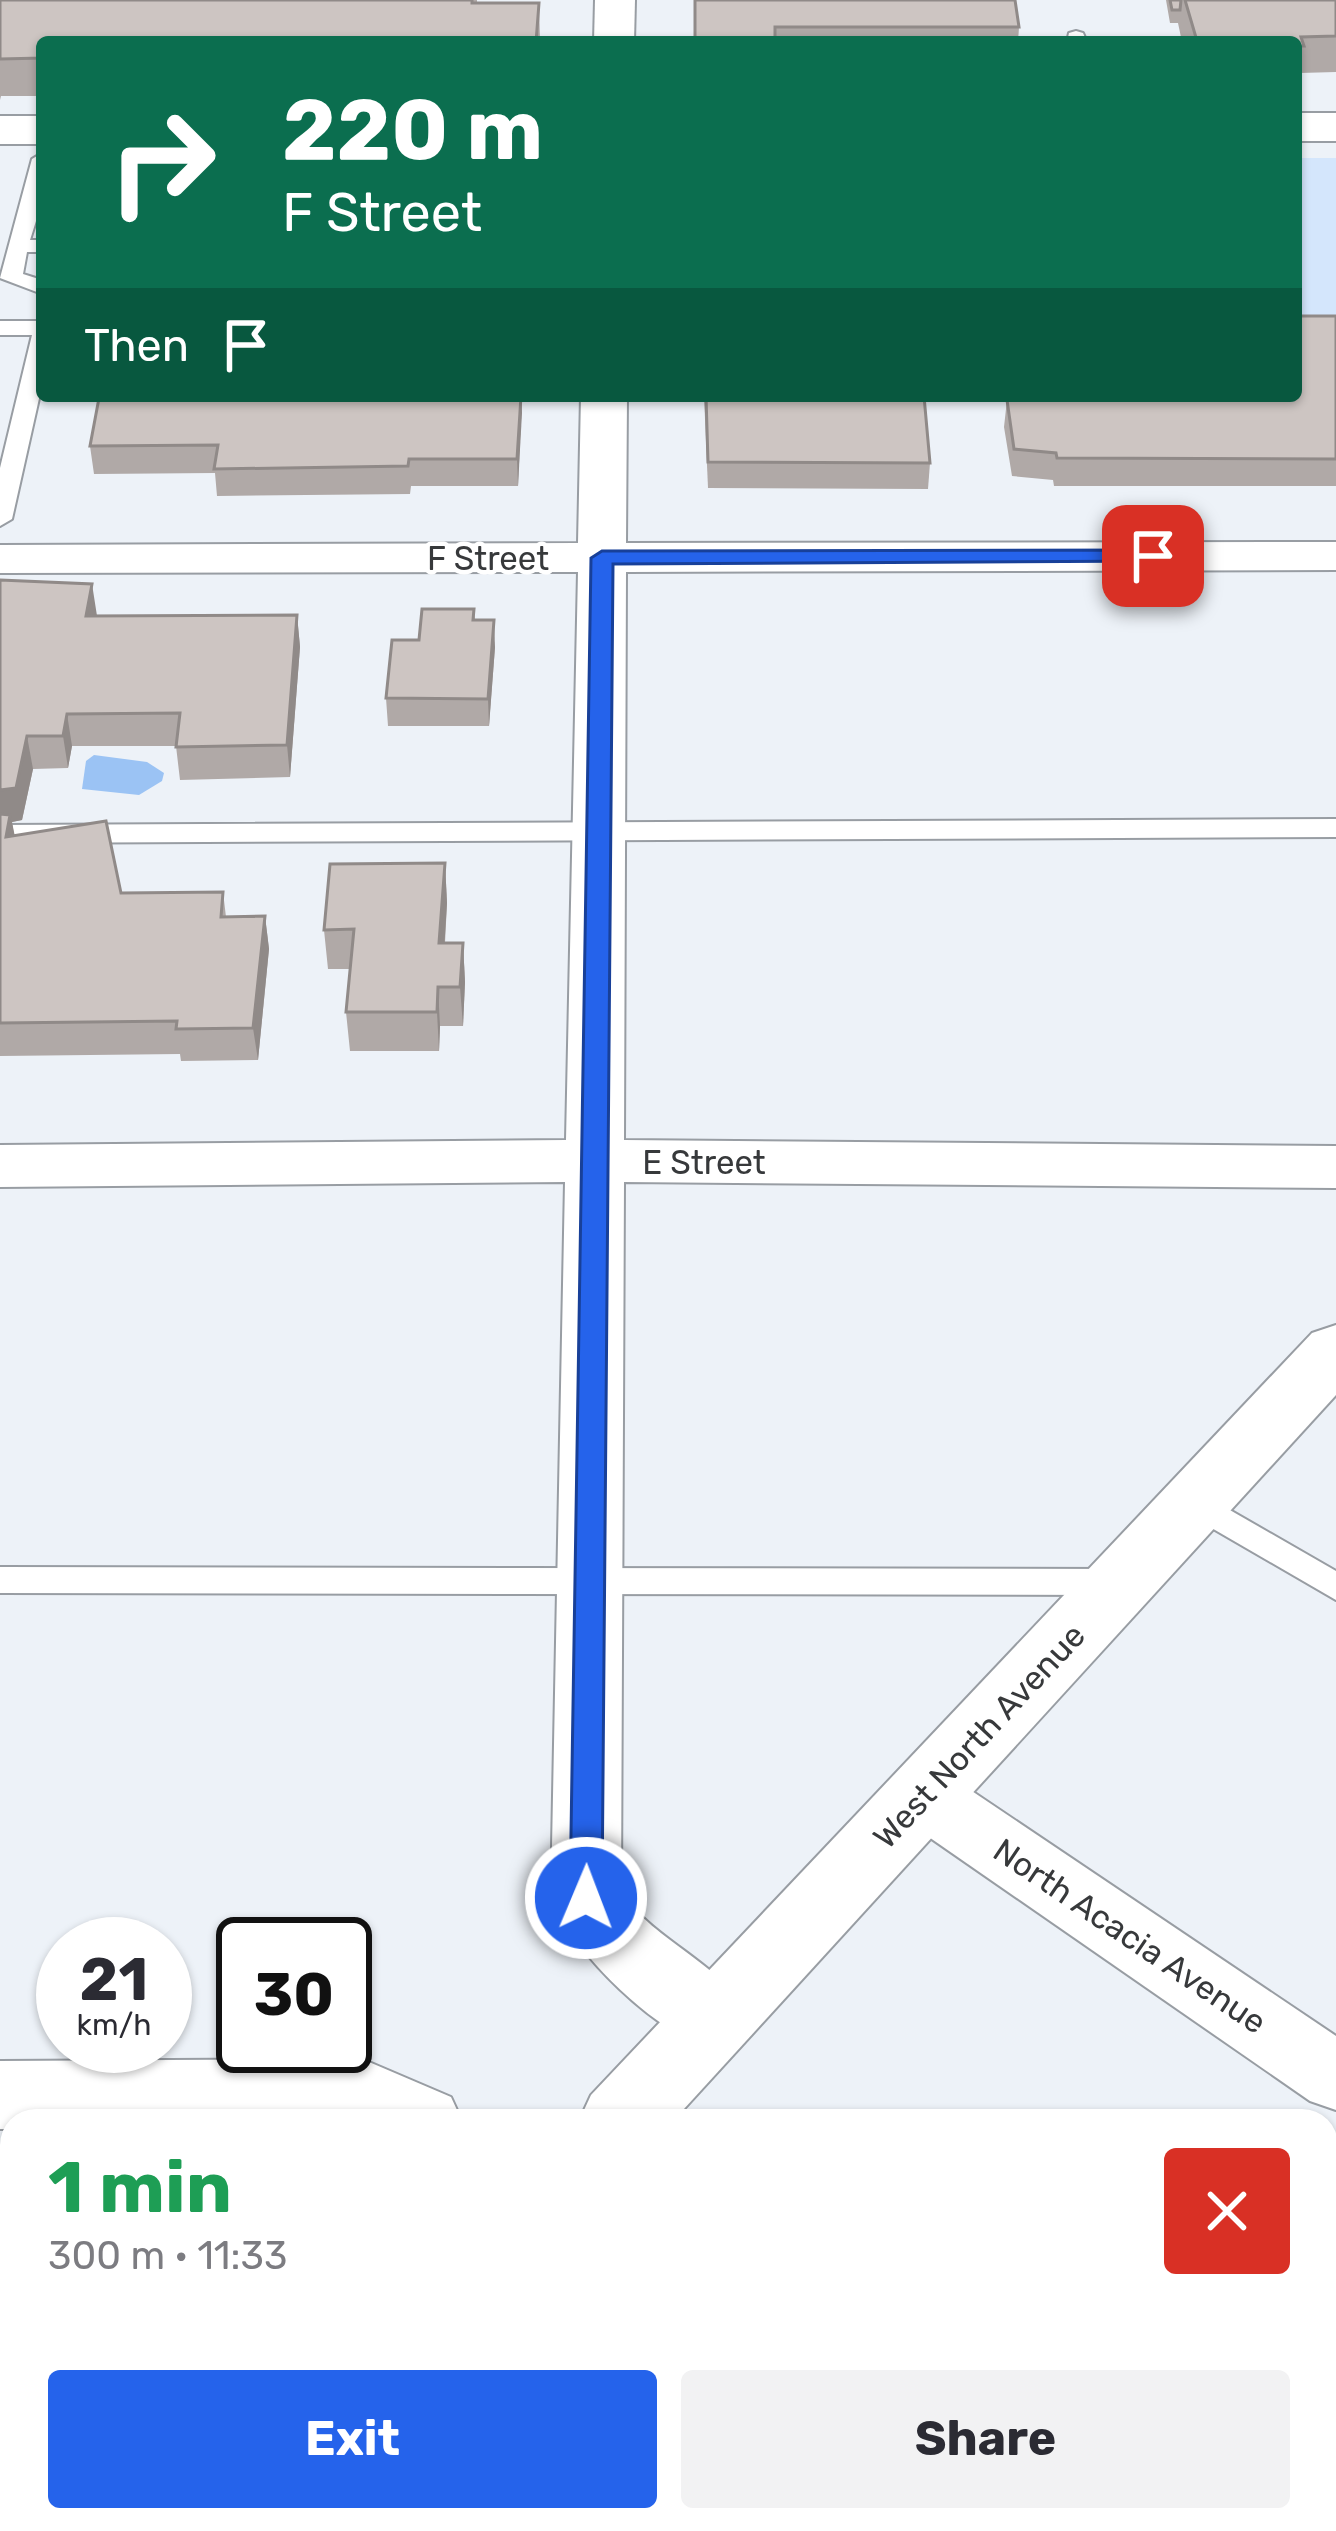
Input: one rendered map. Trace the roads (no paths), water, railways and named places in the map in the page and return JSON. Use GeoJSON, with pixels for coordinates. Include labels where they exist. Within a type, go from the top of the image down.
{"type":"FeatureCollection","features":[{"type":"Feature","properties":{"kind":"street"},"geometry":{"type":"LineString","coordinates":[[614,36],[615,0]]}},
{"type":"Feature","properties":{"kind":"street"},"geometry":{"type":"LineString","coordinates":[[1302,127],[1336,127]]}},
{"type":"Feature","properties":{"kind":"street"},"geometry":{"type":"LineString","coordinates":[[0,130],[36,130]]}},
{"type":"Feature","properties":{"kind":"street"},"geometry":{"type":"LineString","coordinates":[[604,402],[586,1898],[610,1935],[714,2018]]}},
{"type":"Feature","properties":{"kind":"street","name":"F Street"},"geometry":{"type":"LineString","coordinates":[[0,559],[1336,556]]}},
{"type":"Feature","properties":{"kind":"street","name":"E Street"},"geometry":{"type":"LineString","coordinates":[[0,1166],[594,1161],[1336,1166]]}},
{"type":"Feature","properties":{"kind":"street","name":"West North Avenue"},"geometry":{"type":"LineString","coordinates":[[631,2109],[1336,1351]]}},
{"type":"Feature","properties":{"kind":"street","name":"North Acacia Avenue"},"geometry":{"type":"LineString","coordinates":[[924,1796],[1336,2077]]}},
{"type":"Feature","properties":{"kind":"street"},"geometry":{"type":"LineString","coordinates":[[0,2095],[362,2093],[398,2109]]}},
{"type":"Feature","properties":{"kind":"lane"},"geometry":{"type":"LineString","coordinates":[[36,198],[17,246],[11,278],[36,285]]}},
{"type":"Feature","properties":{"kind":"lane"},"geometry":{"type":"LineString","coordinates":[[17,246],[36,246]]}},
{"type":"Feature","properties":{"kind":"lane"},"geometry":{"type":"LineString","coordinates":[[0,328],[36,331]]}},
{"type":"Feature","properties":{"kind":"lane"},"geometry":{"type":"LineString","coordinates":[[0,519],[36,359]]}},
{"type":"Feature","properties":{"kind":"lane"},"geometry":{"type":"LineString","coordinates":[[0,834],[1336,828]]}},
{"type":"Feature","properties":{"kind":"lane"},"geometry":{"type":"LineString","coordinates":[[1195,1503],[1336,1587]]}},
{"type":"Feature","properties":{"kind":"lane"},"geometry":{"type":"LineString","coordinates":[[0,1580],[1122,1582]]}},
{"type":"Feature","properties":{"kind":"water"},"geometry":{"type":"Polygon","coordinates":[[[94,755],[147,762],[164,773],[162,781],[139,795],[82,789],[86,761],[94,755]]]}}]}
